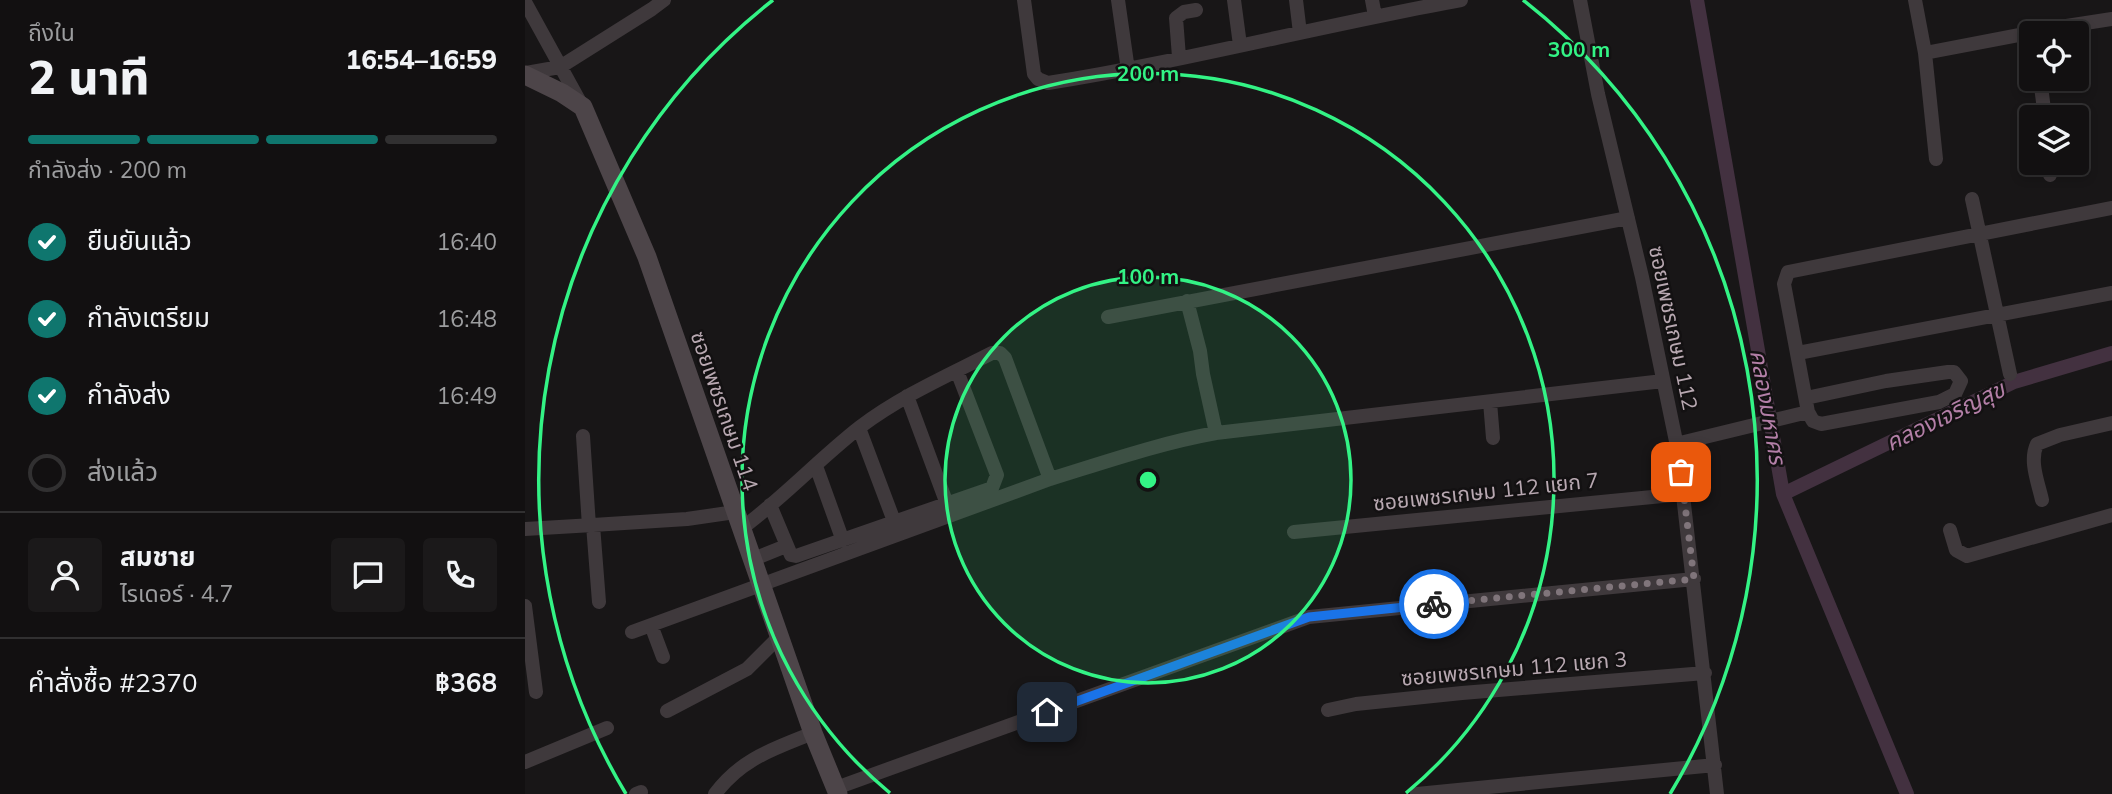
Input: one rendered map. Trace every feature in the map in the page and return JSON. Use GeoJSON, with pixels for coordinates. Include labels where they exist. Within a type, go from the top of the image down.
{"type":"FeatureCollection","features":[{"type":"Feature","properties":{"kind":"street"},"geometry":{"type":"LineString","coordinates":[[525,74],[560,67],[664,0]]}},
{"type":"Feature","properties":{"kind":"street"},"geometry":{"type":"LineString","coordinates":[[1024,0],[1034,74],[1048,83],[1128,70],[1179,57],[1461,0]]}},
{"type":"Feature","properties":{"kind":"street"},"geometry":{"type":"LineString","coordinates":[[1118,0],[1128,70]]}},
{"type":"Feature","properties":{"kind":"street"},"geometry":{"type":"LineString","coordinates":[[1234,0],[1240,46]]}},
{"type":"Feature","properties":{"kind":"street"},"geometry":{"type":"LineString","coordinates":[[1296,0],[1300,33]]}},
{"type":"Feature","properties":{"kind":"street"},"geometry":{"type":"LineString","coordinates":[[1372,0],[1375,16]]}},
{"type":"Feature","properties":{"kind":"street","name":"ซอยเพชรเกษม 112"},"geometry":{"type":"LineString","coordinates":[[1580,0],[1598,94],[1628,218],[1676,444],[1694,579],[1717,794]]}},
{"type":"Feature","properties":{"kind":"street"},"geometry":{"type":"LineString","coordinates":[[1915,0],[1925,53],[1936,159]]}},
{"type":"Feature","properties":{"kind":"street"},"geometry":{"type":"LineString","coordinates":[[525,2],[583,107]]}},
{"type":"Feature","properties":{"kind":"street"},"geometry":{"type":"LineString","coordinates":[[1179,57],[1176,18],[1184,12],[1196,10]]}},
{"type":"Feature","properties":{"kind":"street"},"geometry":{"type":"LineString","coordinates":[[2089,23],[2112,19]]}},
{"type":"Feature","properties":{"kind":"street"},"geometry":{"type":"LineString","coordinates":[[1925,53],[2019,36]]}},
{"type":"Feature","properties":{"kind":"street"},"geometry":{"type":"LineString","coordinates":[[525,74],[583,107]]}},
{"type":"Feature","properties":{"kind":"street","name":"ซอยเพชรเกษม 114"},"geometry":{"type":"LineString","coordinates":[[583,107],[647,257],[751,560],[813,733],[837,791]]}},
{"type":"Feature","properties":{"kind":"street"},"geometry":{"type":"LineString","coordinates":[[1972,199],[2010,374]]}},
{"type":"Feature","properties":{"kind":"street"},"geometry":{"type":"LineString","coordinates":[[1676,444],[1739,430],[1804,408],[1948,372],[1954,372],[1961,381],[1955,394],[1939,402],[1821,424],[1813,421],[1804,408],[1798,353],[1784,284],[1788,272],[2111,208]]}},
{"type":"Feature","properties":{"kind":"street"},"geometry":{"type":"LineString","coordinates":[[1108,317],[1628,218]]}},
{"type":"Feature","properties":{"kind":"street"},"geometry":{"type":"LineString","coordinates":[[1798,353],[2112,293]]}},
{"type":"Feature","properties":{"kind":"street"},"geometry":{"type":"LineString","coordinates":[[1187,302],[1200,351],[1216,433]]}},
{"type":"Feature","properties":{"kind":"street"},"geometry":{"type":"LineString","coordinates":[[525,529],[687,519],[738,520],[770,505],[859,428],[907,396],[992,353],[999,353],[1005,358],[1051,480]]}},
{"type":"Feature","properties":{"kind":"street"},"geometry":{"type":"LineString","coordinates":[[632,632],[760,585],[897,528],[947,504],[992,488],[997,475],[957,371]]}},
{"type":"Feature","properties":{"kind":"street"},"geometry":{"type":"LineString","coordinates":[[770,505],[786,546],[791,555],[796,556],[897,528],[1118,457],[1216,433],[1663,381]]}},
{"type":"Feature","properties":{"kind":"street"},"geometry":{"type":"LineString","coordinates":[[907,396],[947,504]]}},
{"type":"Feature","properties":{"kind":"street"},"geometry":{"type":"LineString","coordinates":[[1490,402],[1493,438]]}},
{"type":"Feature","properties":{"kind":"street"},"geometry":{"type":"LineString","coordinates":[[2042,500],[2033,461],[2037,444],[2060,435],[2112,423]]}},
{"type":"Feature","properties":{"kind":"street"},"geometry":{"type":"LineString","coordinates":[[859,428],[897,528]]}},
{"type":"Feature","properties":{"kind":"street"},"geometry":{"type":"LineString","coordinates":[[583,436],[599,602]]}},
{"type":"Feature","properties":{"kind":"street"},"geometry":{"type":"LineString","coordinates":[[816,466],[843,541]]}},
{"type":"Feature","properties":{"kind":"street","name":"ซอยเพชรเกษม 112 แยก 7"},"geometry":{"type":"LineString","coordinates":[[1294,532],[1683,494]]}},
{"type":"Feature","properties":{"kind":"street"},"geometry":{"type":"LineString","coordinates":[[1950,530],[1956,550],[1967,556],[2112,515]]}},
{"type":"Feature","properties":{"kind":"street"},"geometry":{"type":"LineString","coordinates":[[751,560],[786,546]]}},
{"type":"Feature","properties":{"kind":"street"},"geometry":{"type":"LineString","coordinates":[[837,791],[1309,617],[1694,579]]}},
{"type":"Feature","properties":{"kind":"street"},"geometry":{"type":"LineString","coordinates":[[525,606],[536,692]]}},
{"type":"Feature","properties":{"kind":"street"},"geometry":{"type":"LineString","coordinates":[[650,625],[663,657]]}},
{"type":"Feature","properties":{"kind":"street"},"geometry":{"type":"LineString","coordinates":[[667,710],[747,668],[780,636]]}},
{"type":"Feature","properties":{"kind":"street","name":"ซอยเพชรเกษม 112 แยก 3"},"geometry":{"type":"LineString","coordinates":[[1328,710],[1356,704],[1436,696],[1705,673]]}},
{"type":"Feature","properties":{"kind":"street"},"geometry":{"type":"LineString","coordinates":[[525,762],[607,728]]}},
{"type":"Feature","properties":{"kind":"street"},"geometry":{"type":"LineString","coordinates":[[715,794],[725,781],[750,759],[813,733]]}},
{"type":"Feature","properties":{"kind":"street"},"geometry":{"type":"LineString","coordinates":[[1417,794],[1715,765]]}},
{"type":"Feature","properties":{"kind":"waterway","name":"คลองมหาศร"},"geometry":{"type":"LineString","coordinates":[[1697,0],[1783,494],[1907,794]]}},
{"type":"Feature","properties":{"kind":"waterway","name":"คลองเจริญสุข"},"geometry":{"type":"LineString","coordinates":[[1783,494],[2014,382],[2112,353]]}},
{"type":"Feature","properties":{"kind":"way so far"},"geometry":{"type":"LineString","coordinates":[[1434,604],[1694,579],[1681,472]]}},
{"type":"Feature","properties":{"kind":"route"},"geometry":{"type":"LineString","coordinates":[[1047,712],[1309,617],[1434,604]]}}]}
